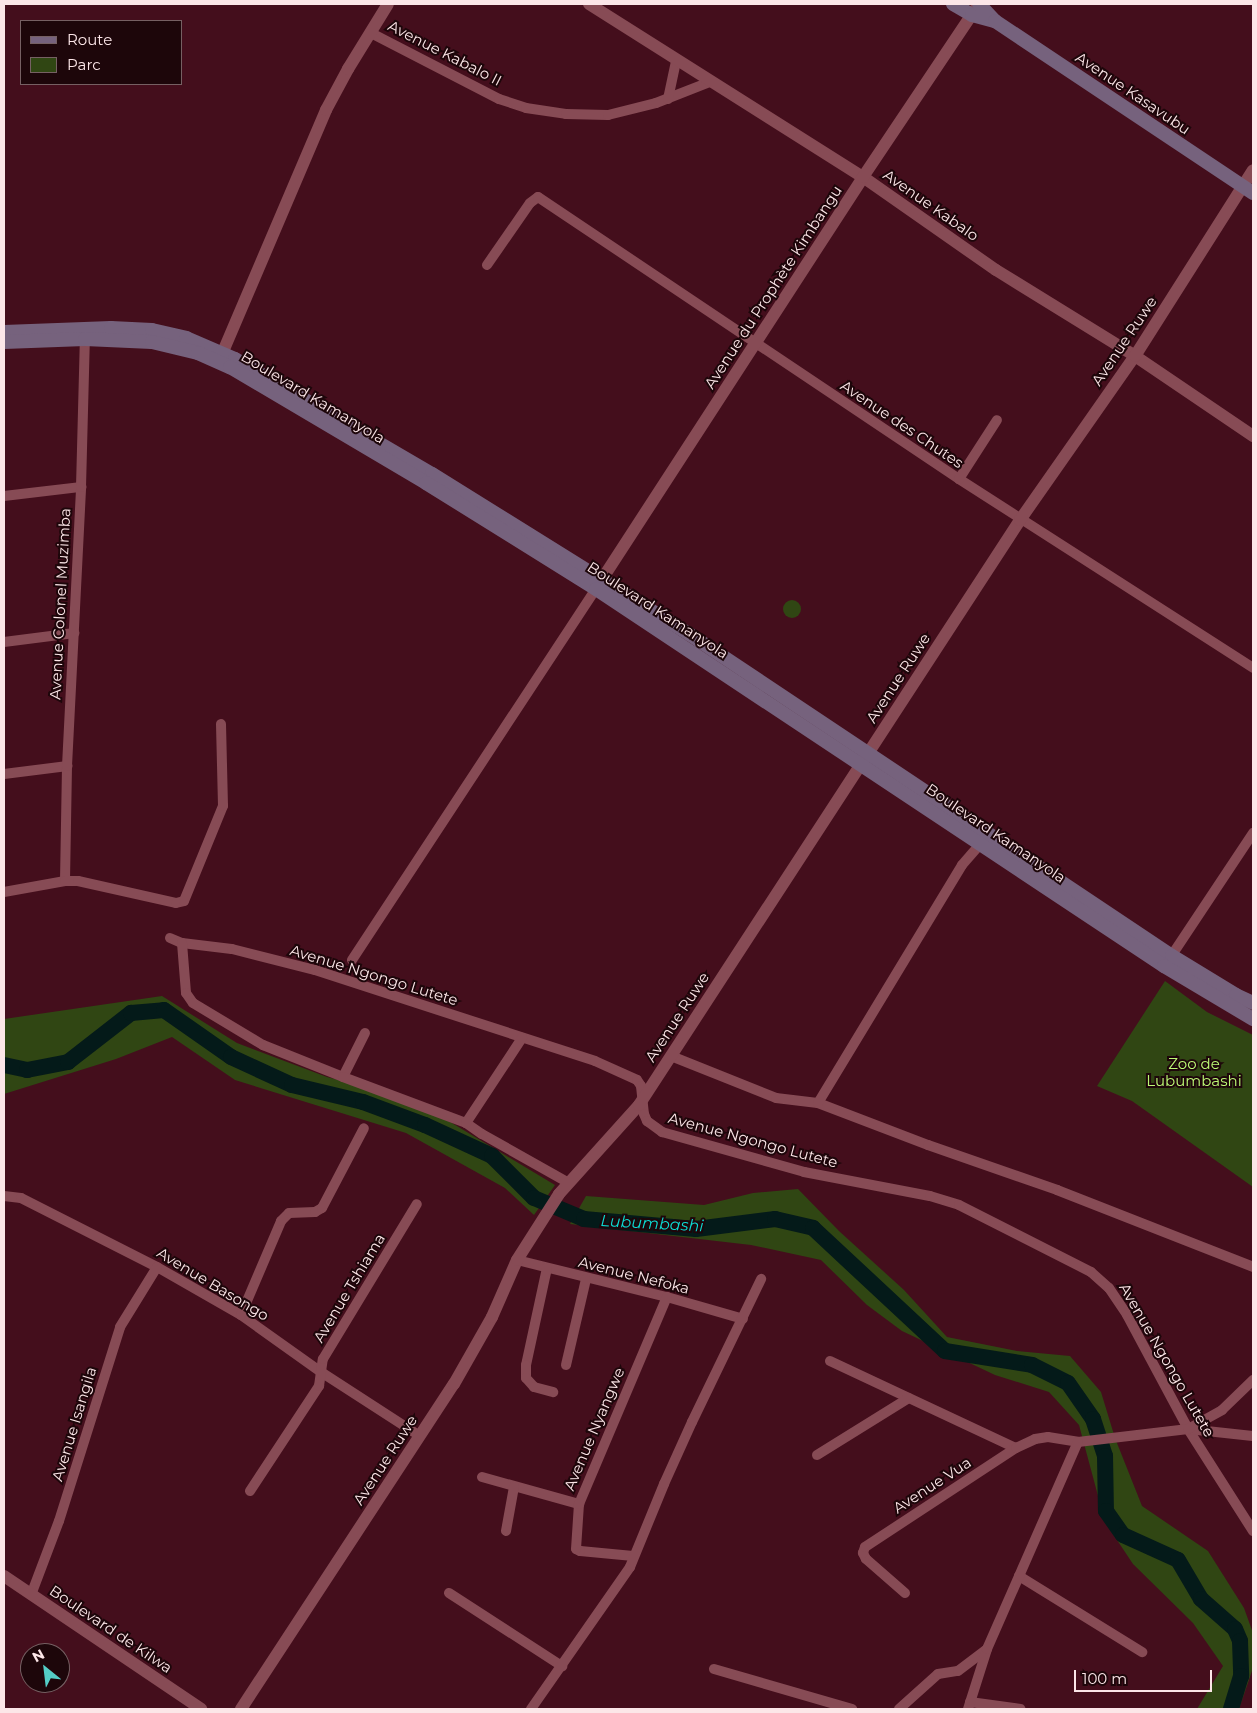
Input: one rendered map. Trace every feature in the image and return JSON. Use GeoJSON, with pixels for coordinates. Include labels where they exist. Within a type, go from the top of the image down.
{"type":"FeatureCollection","features":[{"type":"Feature","properties":{"kind":"main road","name":"Avenue Kasavubu"},"geometry":{"type":"LineString","coordinates":[[953,4],[977,8],[1248,190]]}},
{"type":"Feature","properties":{"kind":"main road","name":"Boulevard Kamanyola"},"geometry":{"type":"LineString","coordinates":[[4,332],[85,334],[152,342],[220,357],[443,487],[598,584],[866,759],[1253,1019]]}},
{"type":"Feature","properties":{"kind":"main road","name":"Boulevard Kamanyola"},"geometry":{"type":"LineString","coordinates":[[4,342],[85,334]]}},
{"type":"Feature","properties":{"kind":"main road","name":"Boulevard Kamanyola"},"geometry":{"type":"LineString","coordinates":[[866,759],[981,843],[1168,961],[1253,1003]]}},
{"type":"Feature","properties":{"kind":"street"},"geometry":{"type":"LineString","coordinates":[[371,33],[388,4]]}},
{"type":"Feature","properties":{"kind":"street","name":"Avenue Kabalo"},"geometry":{"type":"LineString","coordinates":[[589,4],[863,177],[996,270],[1135,356],[1253,436]]}},
{"type":"Feature","properties":{"kind":"street","name":"Avenue du Prophète Kimbangu"},"geometry":{"type":"LineString","coordinates":[[598,584],[756,345],[863,177],[977,8]]}},
{"type":"Feature","properties":{"kind":"street","name":"Avenue Kabalo II"},"geometry":{"type":"LineString","coordinates":[[220,357],[326,110],[348,69],[371,33],[499,99],[526,108],[566,114],[608,115],[668,99],[710,82]]}},
{"type":"Feature","properties":{"kind":"street"},"geometry":{"type":"LineString","coordinates":[[668,99],[676,60]]}},
{"type":"Feature","properties":{"kind":"street","name":"Avenue Ruwe"},"geometry":{"type":"LineString","coordinates":[[241,1709],[454,1384],[492,1317],[517,1260],[541,1221],[559,1194],[611,1139],[644,1099],[1020,520],[1248,190],[1253,170]]}},
{"type":"Feature","properties":{"kind":"street","name":"Avenue des Chutes"},"geometry":{"type":"LineString","coordinates":[[487,265],[530,203],[538,197],[756,345],[1020,520],[1253,668]]}},
{"type":"Feature","properties":{"kind":"street","name":"Avenue Colonel Muzimba"},"geometry":{"type":"LineString","coordinates":[[65,881],[67,766],[81,487],[85,334]]}},
{"type":"Feature","properties":{"kind":"street"},"geometry":{"type":"LineString","coordinates":[[959,479],[997,420]]}},
{"type":"Feature","properties":{"kind":"street"},"geometry":{"type":"LineString","coordinates":[[4,496],[81,487]]}},
{"type":"Feature","properties":{"kind":"street"},"geometry":{"type":"LineString","coordinates":[[352,960],[598,584]]}},
{"type":"Feature","properties":{"kind":"street"},"geometry":{"type":"LineString","coordinates":[[4,642],[74,633]]}},
{"type":"Feature","properties":{"kind":"street"},"geometry":{"type":"LineString","coordinates":[[4,892],[65,881],[78,881],[176,903],[184,901],[223,806],[221,724]]}},
{"type":"Feature","properties":{"kind":"street"},"geometry":{"type":"LineString","coordinates":[[4,774],[67,766]]}},
{"type":"Feature","properties":{"kind":"street"},"geometry":{"type":"LineString","coordinates":[[1168,961],[1253,833]]}},
{"type":"Feature","properties":{"kind":"street"},"geometry":{"type":"LineString","coordinates":[[818,1103],[962,865],[981,843]]}},
{"type":"Feature","properties":{"kind":"street","name":"Avenue Ngongo Lutete"},"geometry":{"type":"LineString","coordinates":[[170,938],[182,943],[232,949],[315,970],[596,1062],[632,1077],[641,1086],[644,1099],[644,1114],[647,1121],[662,1132],[804,1172],[940,1199],[959,1205],[1026,1237],[1091,1272],[1109,1288],[1127,1315],[1188,1429],[1253,1531]]}},
{"type":"Feature","properties":{"kind":"street"},"geometry":{"type":"LineString","coordinates":[[182,943],[186,992],[193,1003],[264,1045],[466,1123],[569,1183]]}},
{"type":"Feature","properties":{"kind":"street"},"geometry":{"type":"LineString","coordinates":[[343,1077],[365,1033]]}},
{"type":"Feature","properties":{"kind":"street"},"geometry":{"type":"LineString","coordinates":[[466,1123],[522,1038]]}},
{"type":"Feature","properties":{"kind":"street"},"geometry":{"type":"LineString","coordinates":[[671,1056],[776,1098],[818,1103],[928,1145],[1057,1190],[1249,1266]]}},
{"type":"Feature","properties":{"kind":"street"},"geometry":{"type":"LineString","coordinates":[[241,1315],[281,1221],[289,1213],[315,1212],[322,1208],[364,1128]]}},
{"type":"Feature","properties":{"kind":"street","name":"Avenue Basongo"},"geometry":{"type":"LineString","coordinates":[[4,1196],[21,1198],[157,1267],[241,1315],[321,1372],[420,1436]]}},
{"type":"Feature","properties":{"kind":"street","name":"Avenue Tshiama"},"geometry":{"type":"LineString","coordinates":[[250,1491],[319,1386],[323,1359],[417,1204]]}},
{"type":"Feature","properties":{"kind":"street","name":"Avenue Nefoka"},"geometry":{"type":"LineString","coordinates":[[517,1260],[586,1279],[666,1297],[744,1319]]}},
{"type":"Feature","properties":{"kind":"street","name":"Avenue Isangila"},"geometry":{"type":"LineString","coordinates":[[31,1595],[60,1521],[120,1327],[157,1267]]}},
{"type":"Feature","properties":{"kind":"street"},"geometry":{"type":"LineString","coordinates":[[547,1268],[526,1365],[526,1378],[530,1384],[553,1392]]}},
{"type":"Feature","properties":{"kind":"street"},"geometry":{"type":"LineString","coordinates":[[566,1365],[586,1279]]}},
{"type":"Feature","properties":{"kind":"street"},"geometry":{"type":"LineString","coordinates":[[531,1709],[630,1568],[633,1556],[692,1422],[744,1319],[761,1279]]}},
{"type":"Feature","properties":{"kind":"street","name":"Avenue Nyangwe"},"geometry":{"type":"LineString","coordinates":[[633,1556],[576,1549],[579,1504],[666,1297]]}},
{"type":"Feature","properties":{"kind":"street"},"geometry":{"type":"LineString","coordinates":[[830,1361],[1016,1448]]}},
{"type":"Feature","properties":{"kind":"street"},"geometry":{"type":"LineString","coordinates":[[1188,1429],[1222,1410],[1253,1380]]}},
{"type":"Feature","properties":{"kind":"street"},"geometry":{"type":"LineString","coordinates":[[817,1455],[910,1398]]}},
{"type":"Feature","properties":{"kind":"street"},"geometry":{"type":"LineString","coordinates":[[1188,1429],[1253,1436]]}},
{"type":"Feature","properties":{"kind":"street","name":"Avenue Vua"},"geometry":{"type":"LineString","coordinates":[[905,1593],[866,1559],[863,1553],[865,1547],[1016,1448],[1048,1437],[1080,1442],[1188,1429]]}},
{"type":"Feature","properties":{"kind":"street"},"geometry":{"type":"LineString","coordinates":[[1021,1709],[969,1706],[987,1649],[1080,1442]]}},
{"type":"Feature","properties":{"kind":"street"},"geometry":{"type":"LineString","coordinates":[[482,1476],[514,1487],[579,1504]]}},
{"type":"Feature","properties":{"kind":"street"},"geometry":{"type":"LineString","coordinates":[[506,1531],[514,1487]]}},
{"type":"Feature","properties":{"kind":"street","name":"Boulevard de Kilwa"},"geometry":{"type":"LineString","coordinates":[[4,1576],[198,1708]]}},
{"type":"Feature","properties":{"kind":"street"},"geometry":{"type":"LineString","coordinates":[[1019,1576],[1142,1652]]}},
{"type":"Feature","properties":{"kind":"street"},"geometry":{"type":"LineString","coordinates":[[449,1593],[562,1666]]}},
{"type":"Feature","properties":{"kind":"street"},"geometry":{"type":"LineString","coordinates":[[898,1709],[938,1674],[958,1671],[987,1649]]}},
{"type":"Feature","properties":{"kind":"street"},"geometry":{"type":"LineString","coordinates":[[714,1669],[852,1709]]}},
{"type":"Feature","properties":{"kind":"green space"},"geometry":{"type":"Polygon","coordinates":[[[788,600],[796,600],[801,605],[799,616],[788,618],[783,613],[783,605],[788,600]]]}},
{"type":"Feature","properties":{"kind":"green space","name":"Zoo de Lubumbashi"},"geometry":{"type":"Polygon","coordinates":[[[1165,981],[1207,1012],[1253,1035],[1253,1187],[1132,1101],[1097,1086],[1165,981]]]}},
{"type":"Feature","properties":{"kind":"green space"},"geometry":{"type":"Polygon","coordinates":[[[162,996],[237,1043],[327,1077],[412,1099],[555,1185],[534,1215],[505,1188],[406,1133],[235,1080],[172,1037],[116,1059],[4,1094],[4,1019],[162,996]]]}},
{"type":"Feature","properties":{"kind":"green space"},"geometry":{"type":"Polygon","coordinates":[[[798,1189],[839,1231],[904,1290],[947,1337],[1017,1351],[1070,1356],[1101,1392],[1115,1438],[1142,1506],[1208,1551],[1244,1608],[1253,1633],[1253,1668],[1239,1709],[1197,1709],[1223,1666],[1193,1623],[1133,1564],[1105,1522],[1079,1425],[1049,1392],[995,1375],[902,1331],[867,1305],[821,1260],[751,1245],[570,1224],[586,1196],[704,1205],[753,1193],[798,1189]]]}},
{"type":"Feature","properties":{"kind":"waterway","name":"Lubumbashi"},"geometry":{"type":"LineString","coordinates":[[4,1065],[27,1070],[68,1062],[131,1013],[164,1010],[231,1057],[292,1085],[363,1102],[425,1125],[492,1156],[534,1198],[584,1219],[696,1229],[775,1219],[813,1228],[945,1351],[1032,1365],[1068,1383],[1093,1419],[1105,1456],[1106,1511],[1123,1535],[1178,1560],[1201,1599],[1235,1629],[1240,1641],[1241,1676],[1231,1709]]}}]}
